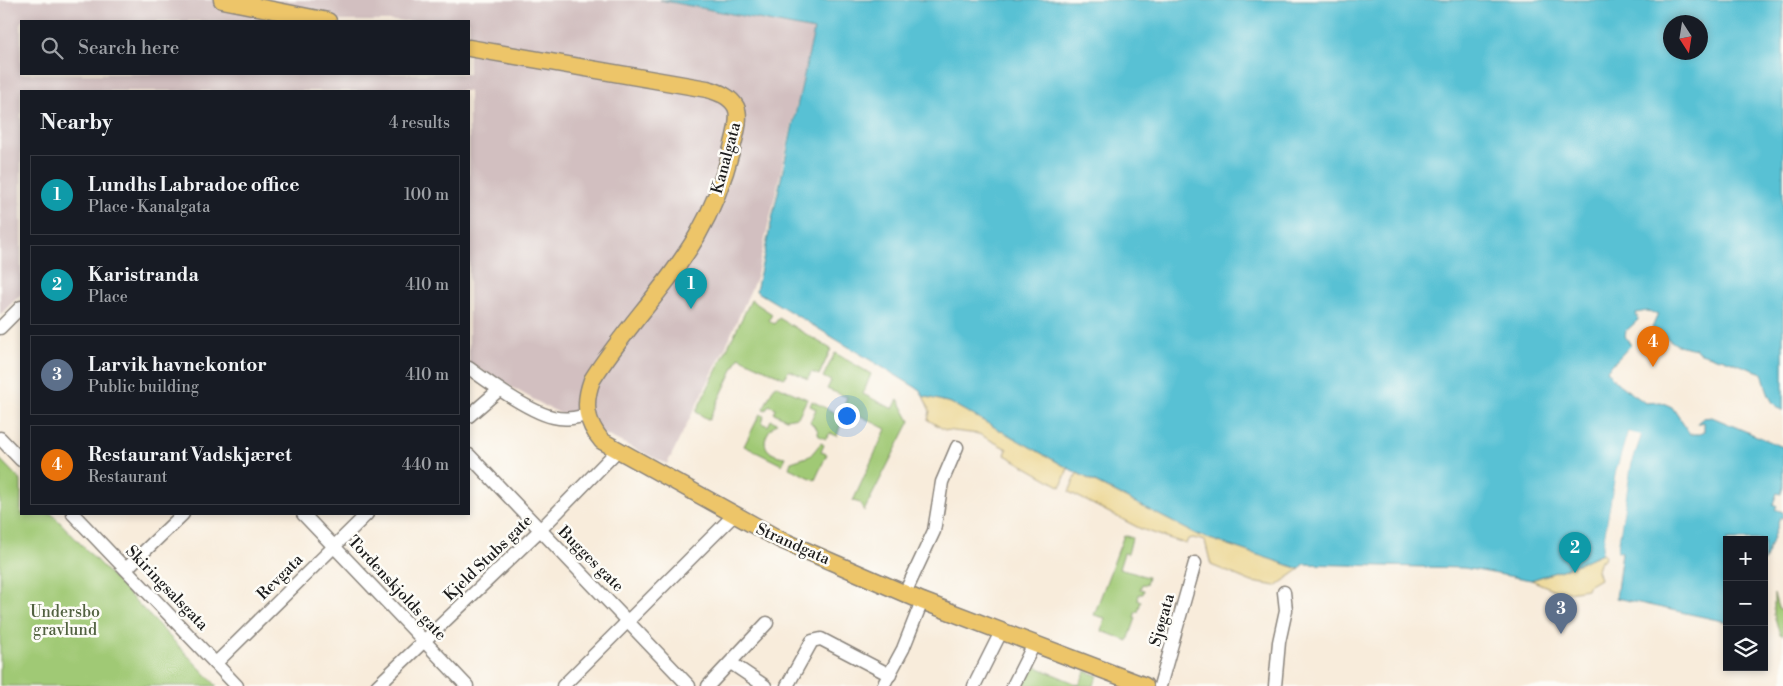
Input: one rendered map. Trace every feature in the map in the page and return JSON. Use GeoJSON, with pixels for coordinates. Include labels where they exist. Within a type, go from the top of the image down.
{"type":"FeatureCollection","features":[{"type":"Feature","properties":{"kind":"main road"},"geometry":{"type":"LineString","coordinates":[[222,0],[323,20]]}},
{"type":"Feature","properties":{"kind":"main road","name":"Kanalgata"},"geometry":{"type":"LineString","coordinates":[[470,48],[707,90],[725,95],[736,107],[738,116],[735,136],[725,176],[713,206],[687,251],[592,380],[585,404],[587,415]]}},
{"type":"Feature","properties":{"kind":"main road","name":"Strandgata"},"geometry":{"type":"LineString","coordinates":[[587,415],[596,434],[602,441],[733,516],[779,539],[922,601],[1145,686]]}},
{"type":"Feature","properties":{"kind":"street"},"geometry":{"type":"LineString","coordinates":[[0,328],[20,308]]}},
{"type":"Feature","properties":{"kind":"street"},"geometry":{"type":"LineString","coordinates":[[470,369],[499,390],[551,417],[571,420],[587,415]]}},
{"type":"Feature","properties":{"kind":"street"},"geometry":{"type":"LineString","coordinates":[[470,415],[499,390]]}},
{"type":"Feature","properties":{"kind":"street"},"geometry":{"type":"LineString","coordinates":[[0,438],[20,459]]}},
{"type":"Feature","properties":{"kind":"street"},"geometry":{"type":"LineString","coordinates":[[905,593],[934,531],[942,482],[957,447]]}},
{"type":"Feature","properties":{"kind":"street","name":"Kjeld Stubs gate"},"geometry":{"type":"LineString","coordinates":[[378,686],[539,531],[618,450]]}},
{"type":"Feature","properties":{"kind":"street","name":"Bugges gate"},"geometry":{"type":"LineString","coordinates":[[470,456],[539,531],[629,621],[690,686]]}},
{"type":"Feature","properties":{"kind":"street","name":"Skiringsalsgata"},"geometry":{"type":"LineString","coordinates":[[74,515],[237,686]]}},
{"type":"Feature","properties":{"kind":"street"},"geometry":{"type":"LineString","coordinates":[[126,569],[182,515]]}},
{"type":"Feature","properties":{"kind":"street","name":"Tordenskjolds gate"},"geometry":{"type":"LineString","coordinates":[[304,515],[467,686]]}},
{"type":"Feature","properties":{"kind":"street","name":"Revgata"},"geometry":{"type":"LineString","coordinates":[[216,663],[366,515]]}},
{"type":"Feature","properties":{"kind":"street"},"geometry":{"type":"LineString","coordinates":[[563,686],[733,516]]}},
{"type":"Feature","properties":{"kind":"street","name":"Sjøgata"},"geometry":{"type":"LineString","coordinates":[[1160,686],[1195,563]]}},
{"type":"Feature","properties":{"kind":"street"},"geometry":{"type":"LineString","coordinates":[[1275,686],[1279,642],[1286,610],[1284,592]]}},
{"type":"Feature","properties":{"kind":"street"},"geometry":{"type":"LineString","coordinates":[[786,686],[812,641],[816,639],[821,639],[886,680],[922,601]]}},
{"type":"Feature","properties":{"kind":"street"},"geometry":{"type":"LineString","coordinates":[[708,686],[767,622]]}},
{"type":"Feature","properties":{"kind":"street"},"geometry":{"type":"LineString","coordinates":[[974,686],[1001,632]]}},
{"type":"Feature","properties":{"kind":"street"},"geometry":{"type":"LineString","coordinates":[[1013,686],[1034,644]]}},
{"type":"Feature","properties":{"kind":"street"},"geometry":{"type":"LineString","coordinates":[[730,663],[765,686]]}},
{"type":"Feature","properties":{"kind":"shaded area"},"geometry":{"type":"Polygon","coordinates":[[[0,0],[658,0],[814,30],[756,278],[725,348],[667,464],[545,406],[470,364],[470,90],[20,90],[20,295],[0,315],[0,0]]]}},
{"type":"Feature","properties":{"kind":"green space"},"geometry":{"type":"Polygon","coordinates":[[[751,300],[772,314],[769,320],[774,324],[779,318],[831,349],[819,375],[811,372],[808,379],[789,370],[784,378],[739,357],[709,420],[696,412],[751,300]]]}},
{"type":"Feature","properties":{"kind":"green space"},"geometry":{"type":"Polygon","coordinates":[[[835,353],[871,374],[863,394],[893,409],[898,399],[910,421],[864,511],[860,503],[853,501],[886,429],[843,407],[847,397],[827,389],[831,381],[823,377],[835,353]]]}},
{"type":"Feature","properties":{"kind":"green space"},"geometry":{"type":"Polygon","coordinates":[[[775,385],[807,399],[798,417],[786,419],[774,413],[776,408],[769,405],[766,410],[763,409],[775,385]]]}},
{"type":"Feature","properties":{"kind":"green space"},"geometry":{"type":"Polygon","coordinates":[[[812,401],[843,417],[837,436],[830,433],[826,439],[819,436],[817,429],[810,422],[816,409],[810,406],[812,401]]]}},
{"type":"Feature","properties":{"kind":"green space"},"geometry":{"type":"Polygon","coordinates":[[[760,414],[764,416],[762,423],[768,426],[771,420],[777,423],[767,434],[765,444],[772,453],[786,457],[782,465],[744,446],[760,414]]]}},
{"type":"Feature","properties":{"kind":"green space"},"geometry":{"type":"Polygon","coordinates":[[[821,443],[824,445],[821,452],[827,454],[815,480],[789,468],[791,462],[810,456],[821,443]]]}},
{"type":"Feature","properties":{"kind":"green space","name":"Undersbo gravlund"},"geometry":{"type":"Polygon","coordinates":[[[0,459],[20,480],[20,515],[53,515],[217,686],[0,686],[0,459]]]}},
{"type":"Feature","properties":{"kind":"green space"},"geometry":{"type":"Polygon","coordinates":[[[1124,535],[1132,538],[1128,554],[1124,553],[1119,569],[1148,577],[1146,585],[1142,584],[1140,589],[1144,590],[1143,594],[1139,594],[1138,600],[1141,601],[1138,612],[1136,612],[1134,617],[1136,618],[1128,641],[1102,631],[1105,618],[1094,615],[1124,535]]]}},
{"type":"Feature","properties":{"kind":"green space"},"geometry":{"type":"Polygon","coordinates":[[[1774,594],[1778,608],[1783,610],[1783,635],[1780,634],[1774,615],[1774,594]]]}},
{"type":"Feature","properties":{"kind":"green space"},"geometry":{"type":"Polygon","coordinates":[[[1029,664],[1079,685],[1086,671],[1098,676],[1093,686],[1017,686],[1029,664]]]}},
{"type":"Feature","properties":{"kind":"sand"},"geometry":{"type":"Polygon","coordinates":[[[923,396],[951,403],[1068,468],[1061,487],[1005,455],[1007,449],[979,434],[945,430],[928,420],[930,411],[923,396]]]}},
{"type":"Feature","properties":{"kind":"sand"},"geometry":{"type":"Polygon","coordinates":[[[1077,473],[1198,535],[1300,569],[1276,586],[1252,582],[1211,565],[1205,541],[1193,538],[1188,539],[1186,544],[1141,529],[1069,492],[1077,473]]]}},
{"type":"Feature","properties":{"kind":"sand"},"geometry":{"type":"Polygon","coordinates":[[[1602,553],[1605,554],[1604,560],[1600,561],[1597,570],[1600,579],[1588,586],[1587,589],[1562,593],[1531,580],[1571,567],[1602,553]]]}},
{"type":"Feature","properties":{"kind":"water"},"geometry":{"type":"Polygon","coordinates":[[[660,0],[1783,0],[1783,411],[1771,400],[1762,373],[1698,352],[1696,349],[1677,345],[1652,328],[1658,314],[1647,311],[1636,313],[1638,320],[1626,331],[1625,336],[1631,345],[1607,370],[1620,385],[1645,403],[1661,402],[1672,407],[1690,434],[1700,434],[1704,431],[1704,422],[1696,424],[1703,418],[1712,417],[1783,447],[1783,487],[1781,494],[1777,493],[1773,504],[1777,506],[1775,509],[1783,512],[1783,518],[1780,518],[1768,551],[1768,536],[1723,536],[1723,621],[1616,598],[1622,552],[1617,551],[1631,465],[1641,436],[1628,432],[1616,472],[1602,553],[1571,567],[1531,580],[1464,568],[1304,564],[1300,569],[1198,535],[1068,468],[951,403],[923,396],[920,390],[756,291],[814,30],[660,0]]]}},
{"type":"Feature","properties":{"kind":"pier"},"geometry":{"type":"Polygon","coordinates":[[[1628,432],[1641,435],[1631,465],[1617,551],[1614,552],[1629,464],[1638,437],[1629,435],[1619,472],[1604,553],[1602,553],[1616,472],[1628,432]]]}},
{"type":"Feature","properties":{"kind":"place","name":"Lundhs Labradoe office"},"geometry":{"type":"Point","coordinates":[691,309]}},
{"type":"Feature","properties":{"kind":"place","name":"Restaurant Vadskjæret"},"geometry":{"type":"Point","coordinates":[1653,367]}},
{"type":"Feature","properties":{"kind":"place","name":"Karistranda"},"geometry":{"type":"Point","coordinates":[1575,573]}},
{"type":"Feature","properties":{"kind":"place","name":"Larvik havnekontor"},"geometry":{"type":"Point","coordinates":[1561,634]}}]}
